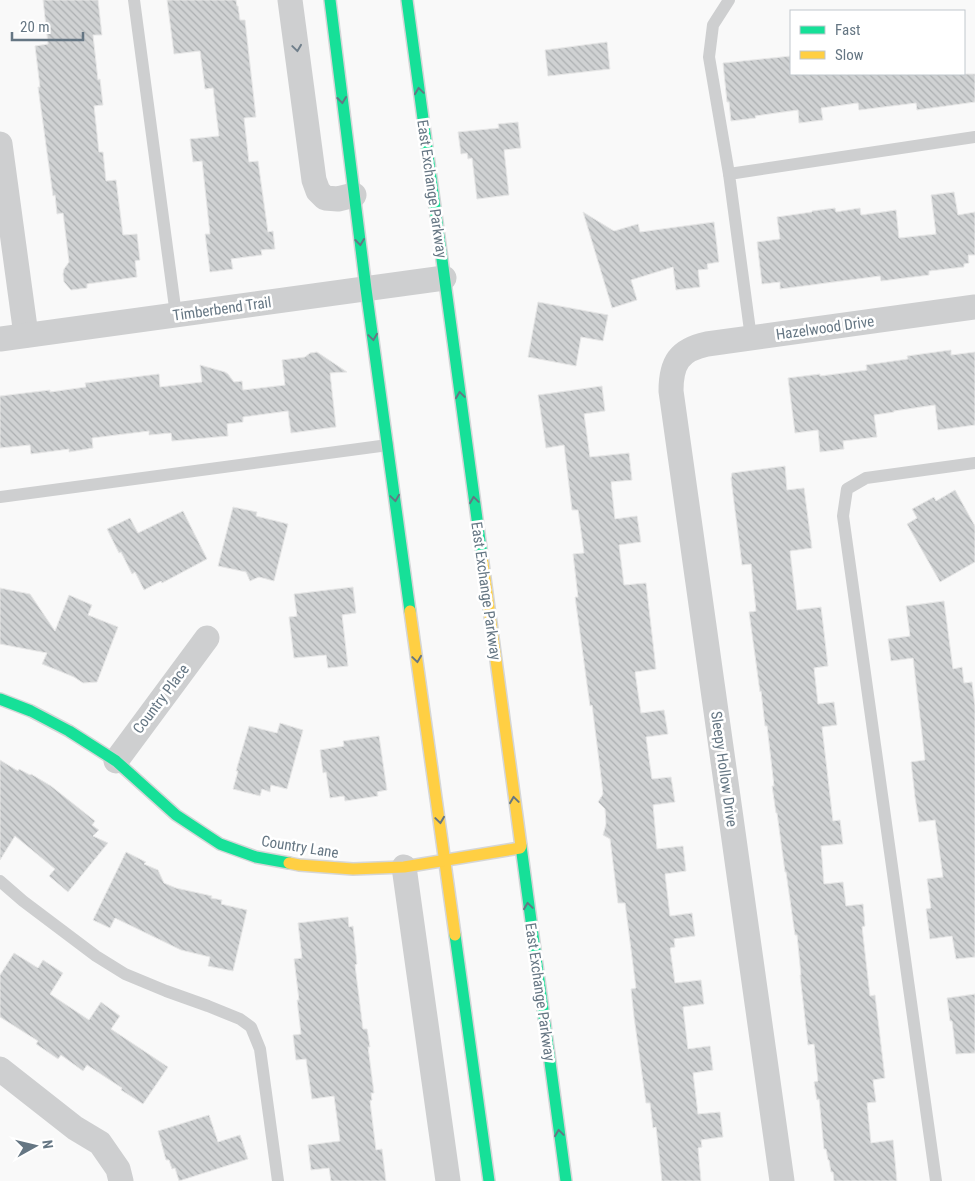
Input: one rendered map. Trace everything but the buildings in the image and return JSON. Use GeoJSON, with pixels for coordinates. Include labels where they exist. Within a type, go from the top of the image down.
{"type":"FeatureCollection","features":[{"type":"Feature","properties":{"kind":"main road"},"geometry":{"type":"LineString","coordinates":[[330,0],[366,289],[489,1181]]}},
{"type":"Feature","properties":{"kind":"main road","name":"East Exchange Parkway"},"geometry":{"type":"LineString","coordinates":[[406,0],[566,1181]]}},
{"type":"Feature","properties":{"kind":"main road","name":"Country Lane"},"geometry":{"type":"LineString","coordinates":[[0,699],[31,711],[69,730],[116,761],[176,815],[220,844],[256,857],[299,865],[353,869],[404,867],[520,848]]}},
{"type":"Feature","properties":{"kind":"street"},"geometry":{"type":"LineString","coordinates":[[290,0],[314,180],[318,191],[325,198],[338,199],[354,195]]}},
{"type":"Feature","properties":{"kind":"street"},"geometry":{"type":"LineString","coordinates":[[0,144],[26,335]]}},
{"type":"Feature","properties":{"kind":"street","name":"Timberbend Trail"},"geometry":{"type":"LineString","coordinates":[[0,339],[444,278]]}},
{"type":"Feature","properties":{"kind":"street","name":"Hazelwood Drive"},"geometry":{"type":"LineString","coordinates":[[680,358],[694,347],[975,307]]}},
{"type":"Feature","properties":{"kind":"street","name":"Sleepy Hollow Drive"},"geometry":{"type":"LineString","coordinates":[[680,358],[675,365],[671,378],[671,391],[782,1181]]}},
{"type":"Feature","properties":{"kind":"street","name":"Country Place"},"geometry":{"type":"LineString","coordinates":[[116,761],[207,638]]}},
{"type":"Feature","properties":{"kind":"street"},"geometry":{"type":"LineString","coordinates":[[404,867],[448,1181]]}},
{"type":"Feature","properties":{"kind":"street"},"geometry":{"type":"LineString","coordinates":[[0,1069],[75,1128],[100,1143],[118,1169],[121,1181]]}},
{"type":"Feature","properties":{"kind":"lane"},"geometry":{"type":"LineString","coordinates":[[134,0],[176,315]]}},
{"type":"Feature","properties":{"kind":"lane"},"geometry":{"type":"LineString","coordinates":[[729,0],[713,25],[709,57],[729,174],[751,338]]}},
{"type":"Feature","properties":{"kind":"lane"},"geometry":{"type":"LineString","coordinates":[[729,174],[975,137]]}},
{"type":"Feature","properties":{"kind":"lane"},"geometry":{"type":"LineString","coordinates":[[0,497],[388,445]]}},
{"type":"Feature","properties":{"kind":"lane"},"geometry":{"type":"LineString","coordinates":[[936,1181],[843,516],[847,489],[866,478],[975,463]]}},
{"type":"Feature","properties":{"kind":"lane"},"geometry":{"type":"LineString","coordinates":[[0,881],[23,901],[96,956],[125,974],[240,1019],[251,1027],[260,1049],[278,1181]]}},
{"type":"Feature","properties":{"kind":"traffic: fast"},"geometry":{"type":"LineString","coordinates":[[330,0],[366,289],[410,611]]}},
{"type":"Feature","properties":{"kind":"traffic: fast"},"geometry":{"type":"LineString","coordinates":[[407,0],[482,556]]}},
{"type":"Feature","properties":{"kind":"traffic: fast"},"geometry":{"type":"LineString","coordinates":[[0,699],[31,711],[69,731],[116,761],[176,815],[220,844],[256,857],[289,863]]}},
{"type":"Feature","properties":{"kind":"traffic: fast"},"geometry":{"type":"LineString","coordinates":[[521,846],[566,1181]]}},
{"type":"Feature","properties":{"kind":"traffic: fast"},"geometry":{"type":"LineString","coordinates":[[455,935],[489,1181]]}},
{"type":"Feature","properties":{"kind":"traffic: slow"},"geometry":{"type":"LineString","coordinates":[[482,556],[521,846]]}},
{"type":"Feature","properties":{"kind":"traffic: slow"},"geometry":{"type":"LineString","coordinates":[[410,611],[455,935]]}},
{"type":"Feature","properties":{"kind":"traffic: slow"},"geometry":{"type":"LineString","coordinates":[[289,863],[353,869],[404,867],[520,848]]}}]}
